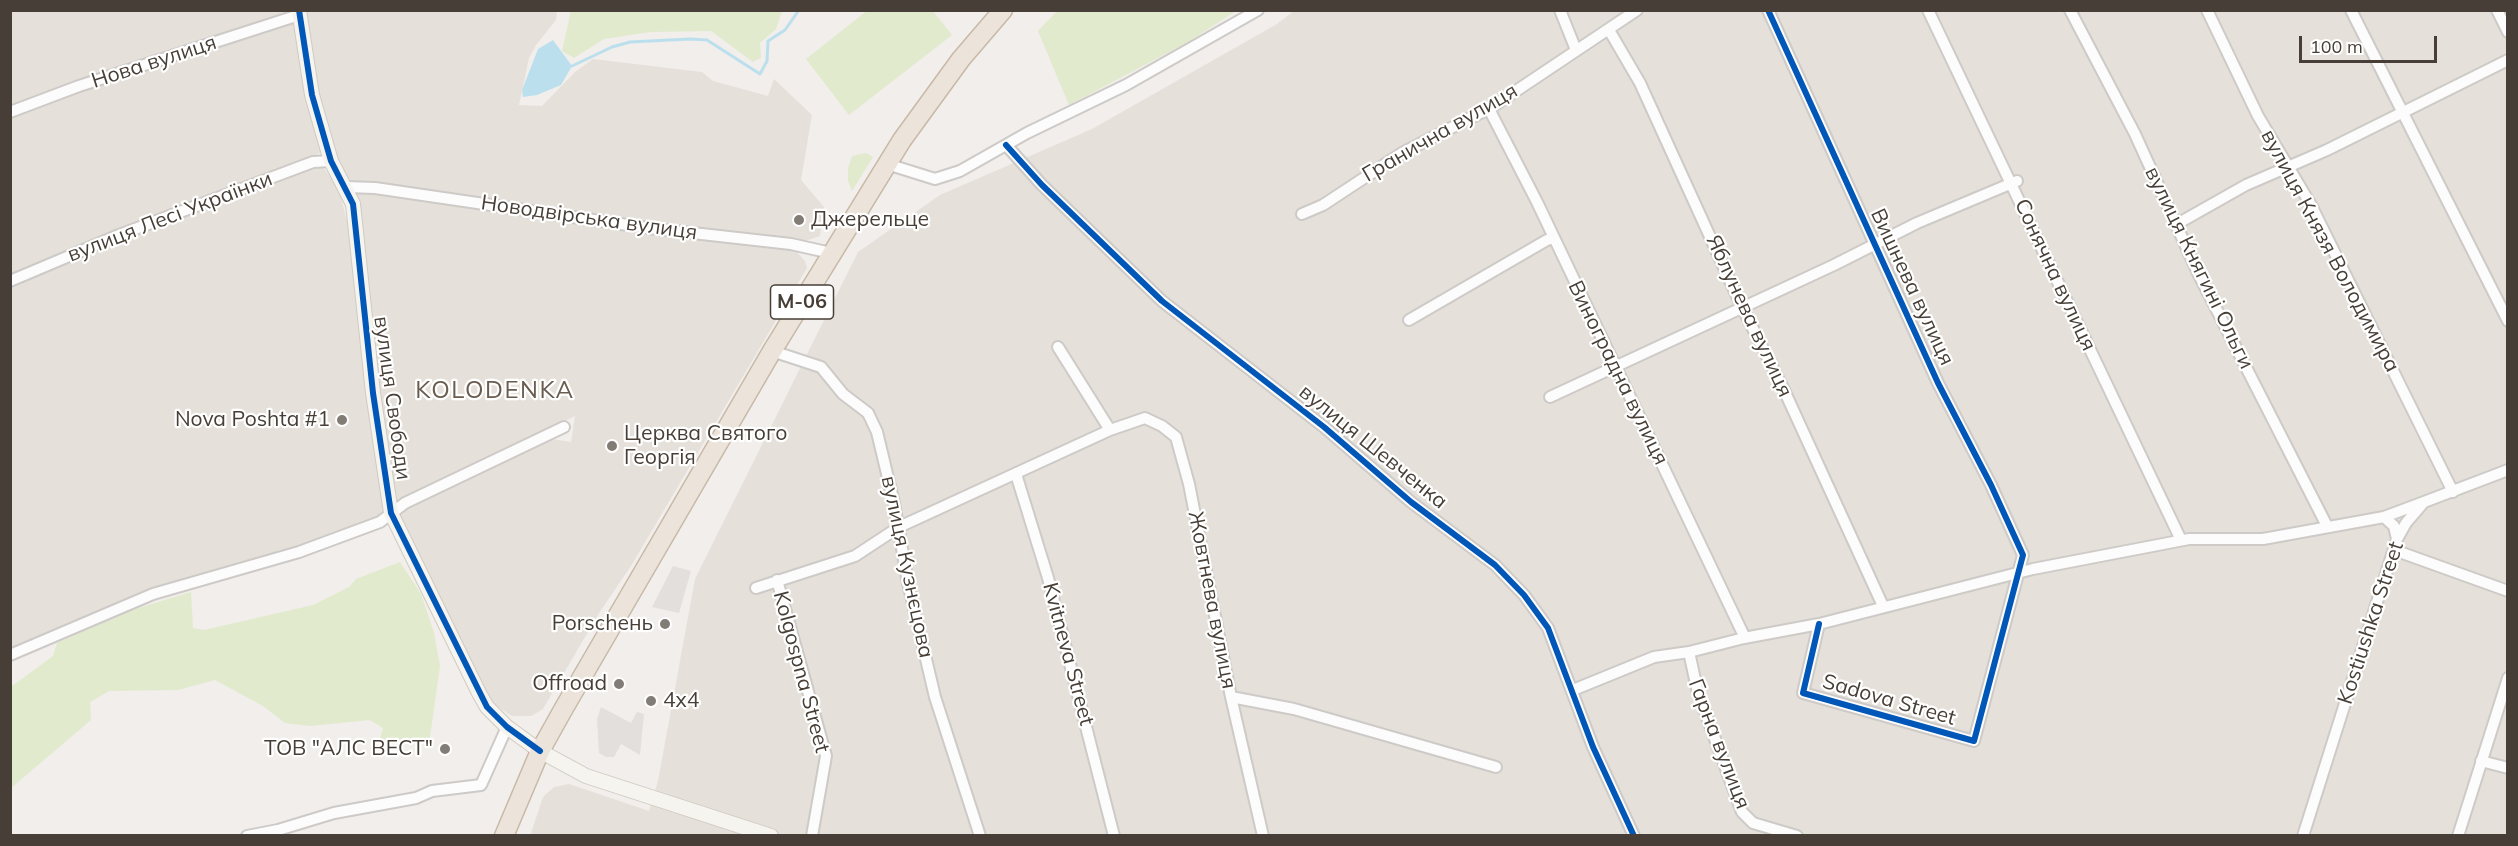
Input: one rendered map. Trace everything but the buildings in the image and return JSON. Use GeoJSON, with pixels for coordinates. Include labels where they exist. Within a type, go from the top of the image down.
{"type":"FeatureCollection","features":[{"type":"Feature","properties":{"kind":"highway","name":"М-06"},"geometry":{"type":"LineString","coordinates":[[504,836],[540,751],[685,496],[831,253],[886,164],[961,59],[1003,10]]}},
{"type":"Feature","properties":{"kind":"main road","name":"вулиця Свободи"},"geometry":{"type":"LineString","coordinates":[[299,13],[312,95],[331,161],[353,204],[373,393],[391,513],[487,707],[507,727],[540,751],[595,781],[771,836]]}},
{"type":"Feature","properties":{"kind":"street"},"geometry":{"type":"LineString","coordinates":[[886,164],[936,179],[960,171],[1006,145],[1126,85],[1258,10]]}},
{"type":"Feature","properties":{"kind":"street"},"geometry":{"type":"LineString","coordinates":[[1560,10],[1576,50]]}},
{"type":"Feature","properties":{"kind":"street","name":"Гранична вулиця"},"geometry":{"type":"LineString","coordinates":[[1302,214],[1323,205],[1402,153],[1489,109],[1637,10]]}},
{"type":"Feature","properties":{"kind":"street","name":"Вишнева вулиця"},"geometry":{"type":"LineString","coordinates":[[1768,10],[1938,383],[2015,536],[2023,555],[2022,566],[2016,575]]}},
{"type":"Feature","properties":{"kind":"street","name":"Сонячна вулиця"},"geometry":{"type":"LineString","coordinates":[[1928,10],[2014,182],[2181,540]]}},
{"type":"Feature","properties":{"kind":"street","name":"вулиця Княгині Ольги"},"geometry":{"type":"LineString","coordinates":[[2070,10],[2135,134],[2199,275],[2327,526]]}},
{"type":"Feature","properties":{"kind":"street","name":"вулиця Князя Володимира"},"geometry":{"type":"LineString","coordinates":[[2206,10],[2258,116],[2311,205],[2453,492]]}},
{"type":"Feature","properties":{"kind":"street"},"geometry":{"type":"LineString","coordinates":[[2351,10],[2508,321]]}},
{"type":"Feature","properties":{"kind":"street"},"geometry":{"type":"LineString","coordinates":[[2497,10],[2508,32]]}},
{"type":"Feature","properties":{"kind":"street","name":"Нова вулиця"},"geometry":{"type":"LineString","coordinates":[[10,112],[299,13]]}},
{"type":"Feature","properties":{"kind":"street","name":"Яблунева вулиця"},"geometry":{"type":"LineString","coordinates":[[1609,30],[1640,83],[1742,307],[1784,390],[1883,606]]}},
{"type":"Feature","properties":{"kind":"street"},"geometry":{"type":"LineString","coordinates":[[2177,224],[2246,185],[2289,168],[2508,60]]}},
{"type":"Feature","properties":{"kind":"street","name":"Виноградна вулиця"},"geometry":{"type":"LineString","coordinates":[[1489,109],[1554,238],[1744,638]]}},
{"type":"Feature","properties":{"kind":"street","name":"вулиця Шевченка"},"geometry":{"type":"LineString","coordinates":[[1006,145],[1042,185],[1162,302],[1324,427],[1411,502],[1494,566],[1524,595],[1548,628],[1593,747],[1634,836]]}},
{"type":"Feature","properties":{"kind":"street","name":"вулиця Лесі Українки"},"geometry":{"type":"LineString","coordinates":[[10,281],[119,235],[313,162],[331,161]]}},
{"type":"Feature","properties":{"kind":"street"},"geometry":{"type":"LineString","coordinates":[[1550,397],[1875,246],[1917,223],[2014,182]]}},
{"type":"Feature","properties":{"kind":"street","name":"Новодвірська вулиця"},"geometry":{"type":"LineString","coordinates":[[346,187],[375,188],[648,228],[792,244],[831,253]]}},
{"type":"Feature","properties":{"kind":"street"},"geometry":{"type":"LineString","coordinates":[[1409,320],[1546,240],[1554,238]]}},
{"type":"Feature","properties":{"kind":"street"},"geometry":{"type":"LineString","coordinates":[[756,588],[855,556],[899,527],[1110,430],[1058,347]]}},
{"type":"Feature","properties":{"kind":"street","name":"вулиця Кузнєцова"},"geometry":{"type":"LineString","coordinates":[[772,351],[821,367],[843,394],[868,413],[885,459],[908,583],[934,697],[980,836]]}},
{"type":"Feature","properties":{"kind":"street","name":"Жовтнева вулиця"},"geometry":{"type":"LineString","coordinates":[[1110,430],[1144,418],[1162,426],[1176,437],[1189,484],[1231,697],[1265,835]]}},
{"type":"Feature","properties":{"kind":"street"},"geometry":{"type":"LineString","coordinates":[[10,655],[153,594],[325,544],[380,522],[405,503],[564,427]]}},
{"type":"Feature","properties":{"kind":"street"},"geometry":{"type":"LineString","coordinates":[[1573,690],[1654,657],[1689,652],[1744,638],[1819,624],[2033,569],[2181,540],[2263,539],[2384,517],[2508,470]]}},
{"type":"Feature","properties":{"kind":"street","name":"Kvitneva Street"},"geometry":{"type":"LineString","coordinates":[[1016,474],[1051,588],[1114,836]]}},
{"type":"Feature","properties":{"kind":"street","name":"Kostiushka Street"},"geometry":{"type":"LineString","coordinates":[[2303,836],[2397,538],[2406,523],[2424,502]]}},
{"type":"Feature","properties":{"kind":"street"},"geometry":{"type":"LineString","coordinates":[[2384,517],[2394,526],[2397,538]]}},
{"type":"Feature","properties":{"kind":"street"},"geometry":{"type":"LineString","coordinates":[[2394,550],[2508,591]]}},
{"type":"Feature","properties":{"kind":"street","name":"Sadova Street"},"geometry":{"type":"LineString","coordinates":[[1819,624],[1803,693],[1974,741],[2016,575]]}},
{"type":"Feature","properties":{"kind":"street","name":"Kolgospna Street"},"geometry":{"type":"LineString","coordinates":[[777,580],[826,756],[812,836]]}},
{"type":"Feature","properties":{"kind":"street","name":"Гарна вулиця"},"geometry":{"type":"LineString","coordinates":[[1689,652],[1698,693],[1742,812],[1753,823],[1775,832],[1797,836]]}},
{"type":"Feature","properties":{"kind":"street"},"geometry":{"type":"LineString","coordinates":[[2458,836],[2508,678]]}},
{"type":"Feature","properties":{"kind":"street"},"geometry":{"type":"LineString","coordinates":[[1231,697],[1294,709],[1496,767]]}},
{"type":"Feature","properties":{"kind":"street"},"geometry":{"type":"LineString","coordinates":[[247,836],[278,830],[334,813],[416,798],[432,791],[481,785],[507,727]]}},
{"type":"Feature","properties":{"kind":"street"},"geometry":{"type":"LineString","coordinates":[[2481,761],[2508,768]]}},
{"type":"Feature","properties":{"kind":"shaded area"},"geometry":{"type":"Polygon","coordinates":[[[11,11],[293,11],[293,14],[11,109],[11,11]]]}},
{"type":"Feature","properties":{"kind":"shaded area"},"geometry":{"type":"Polygon","coordinates":[[[305,11],[557,11],[556,20],[536,45],[529,58],[519,105],[542,106],[575,72],[593,59],[702,72],[713,81],[768,96],[774,79],[812,115],[801,180],[824,207],[820,236],[805,241],[648,224],[352,183],[336,158],[316,93],[305,11]]]}},
{"type":"Feature","properties":{"kind":"shaded area"},"geometry":{"type":"Polygon","coordinates":[[[1294,11],[2507,11],[2507,835],[530,836],[543,797],[554,787],[569,784],[649,811],[658,781],[695,579],[858,252],[940,195],[1092,129],[1277,24],[1294,11]]]}},
{"type":"Feature","properties":{"kind":"shaded area"},"geometry":{"type":"Polygon","coordinates":[[[294,20],[307,95],[321,144],[320,153],[11,276],[11,115],[80,89],[294,20]]]}},
{"type":"Feature","properties":{"kind":"shaded area"},"geometry":{"type":"Polygon","coordinates":[[[314,167],[323,167],[339,189],[349,230],[386,511],[368,522],[323,541],[151,590],[11,650],[11,286],[121,240],[314,167]]]}},
{"type":"Feature","properties":{"kind":"shaded area"},"geometry":{"type":"Polygon","coordinates":[[[351,190],[794,249],[805,261],[807,268],[631,566],[599,613],[543,709],[531,716],[512,716],[491,702],[399,517],[403,507],[546,438],[571,442],[575,416],[391,508],[351,190]]]}},
{"type":"Feature","properties":{"kind":"shaded area"},"geometry":{"type":"Polygon","coordinates":[[[673,566],[691,571],[679,613],[652,607],[673,566]]]}},
{"type":"Feature","properties":{"kind":"shaded area"},"geometry":{"type":"Polygon","coordinates":[[[601,707],[631,723],[637,712],[644,714],[640,755],[621,744],[614,757],[606,757],[599,753],[597,719],[601,707]]]}},
{"type":"Feature","properties":{"kind":"green space"},"geometry":{"type":"Polygon","coordinates":[[[571,10],[782,11],[776,29],[760,43],[761,58],[753,62],[711,31],[650,32],[604,39],[574,58],[562,51],[571,10]]]}},
{"type":"Feature","properties":{"kind":"green space"},"geometry":{"type":"Polygon","coordinates":[[[868,10],[933,11],[952,35],[849,115],[806,59],[868,10]]]}},
{"type":"Feature","properties":{"kind":"green space"},"geometry":{"type":"Polygon","coordinates":[[[1057,11],[1236,11],[1188,42],[1069,105],[1038,31],[1057,11]]]}},
{"type":"Feature","properties":{"kind":"green space"},"geometry":{"type":"Polygon","coordinates":[[[866,153],[873,157],[852,191],[848,181],[848,168],[852,156],[866,153]]]}},
{"type":"Feature","properties":{"kind":"green space"},"geometry":{"type":"Polygon","coordinates":[[[400,562],[421,594],[434,633],[440,666],[429,744],[379,744],[383,728],[370,720],[310,726],[285,723],[263,706],[215,680],[178,690],[109,691],[90,702],[91,720],[11,788],[11,687],[53,656],[57,643],[129,611],[191,592],[193,628],[204,630],[313,605],[349,587],[356,579],[400,562]]]}},
{"type":"Feature","properties":{"kind":"water"},"geometry":{"type":"Polygon","coordinates":[[[553,40],[572,66],[561,85],[537,95],[523,97],[522,90],[538,49],[553,40]]]}},
{"type":"Feature","properties":{"kind":"waterway"},"geometry":{"type":"LineString","coordinates":[[572,66],[612,47],[630,42],[690,39],[707,40],[760,74],[767,61],[768,41],[785,30],[799,10]]}},
{"type":"Feature","properties":{"kind":"cycle path"},"geometry":{"type":"LineString","coordinates":[[299,10],[312,95],[331,161],[353,204],[373,393],[391,513],[487,707],[507,727],[540,751]]}},
{"type":"Feature","properties":{"kind":"cycle path"},"geometry":{"type":"LineString","coordinates":[[1768,10],[1938,383],[1991,485],[2023,555],[1974,741],[1803,693],[1819,624]]}},
{"type":"Feature","properties":{"kind":"cycle path"},"geometry":{"type":"LineString","coordinates":[[1006,145],[1042,185],[1162,301],[1324,427],[1411,502],[1495,565],[1524,595],[1548,628],[1593,747],[1634,836]]}},
{"type":"Feature","properties":{"kind":"place","name":"Джерельце"},"geometry":{"type":"Point","coordinates":[799,220]}},
{"type":"Feature","properties":{"kind":"place","name":"Nova Poshta #1"},"geometry":{"type":"Point","coordinates":[342,420]}},
{"type":"Feature","properties":{"kind":"place","name":"Церква Святого Георгія"},"geometry":{"type":"Point","coordinates":[612,446]}},
{"type":"Feature","properties":{"kind":"place","name":"Porscheнь"},"geometry":{"type":"Point","coordinates":[665,624]}},
{"type":"Feature","properties":{"kind":"place","name":"Offroad"},"geometry":{"type":"Point","coordinates":[619,684]}},
{"type":"Feature","properties":{"kind":"place","name":"4x4"},"geometry":{"type":"Point","coordinates":[651,701]}},
{"type":"Feature","properties":{"kind":"place","name":"ТОВ \"АЛС ВЕСТ\""},"geometry":{"type":"Point","coordinates":[445,749]}},
{"type":"Feature","properties":{"kind":"district","name":"KOLODENKA"},"geometry":{"type":"Point","coordinates":[495,391]}}]}
